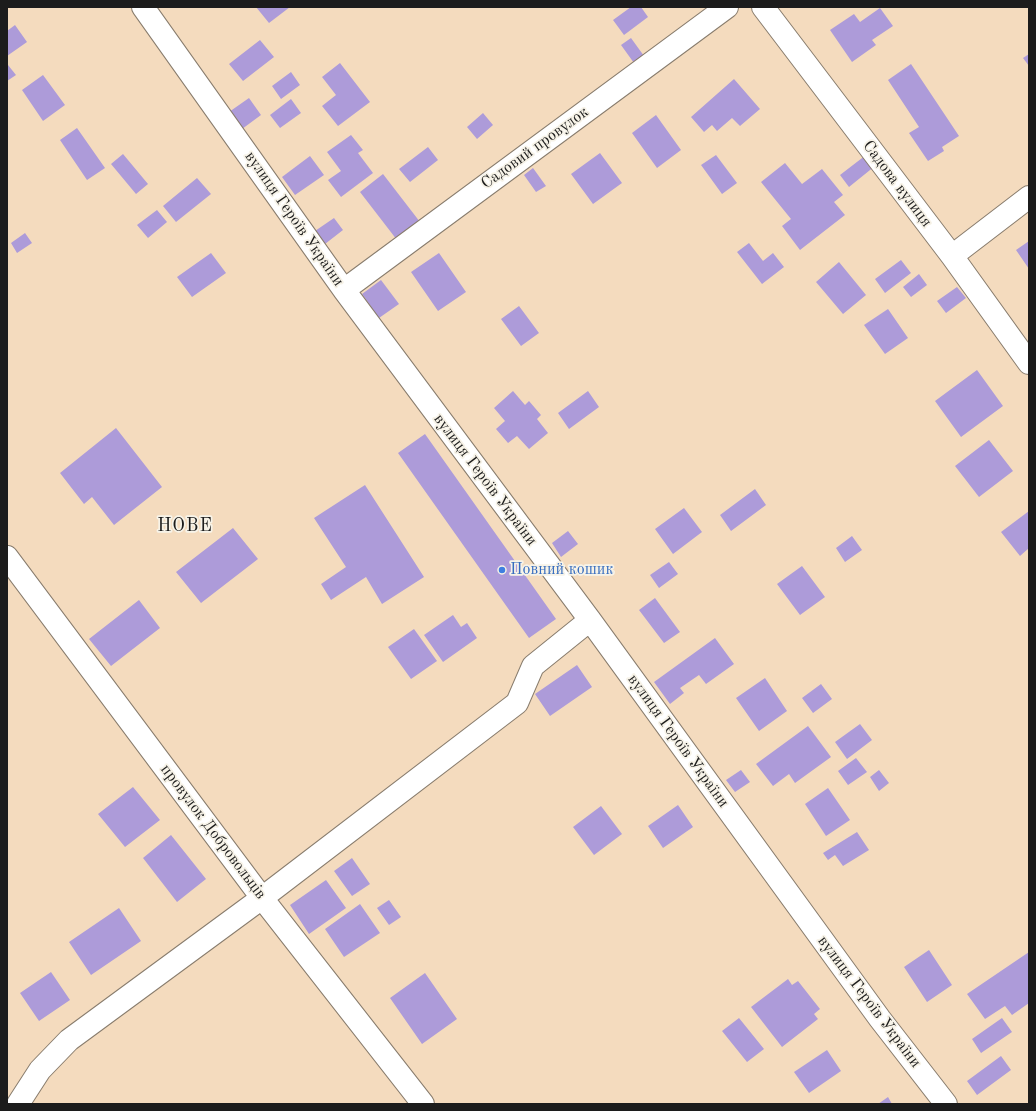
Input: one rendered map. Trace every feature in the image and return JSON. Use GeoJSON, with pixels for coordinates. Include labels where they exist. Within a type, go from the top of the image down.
{"type":"FeatureCollection","features":[{"type":"Feature","properties":{"kind":"street","name":"вулиця Героїв України"},"geometry":{"type":"LineString","coordinates":[[143,7],[344,290],[590,620],[880,1019],[946,1104]]}},
{"type":"Feature","properties":{"kind":"street","name":"Садовий провулок"},"geometry":{"type":"LineString","coordinates":[[344,290],[726,7]]}},
{"type":"Feature","properties":{"kind":"street","name":"Садова вулиця"},"geometry":{"type":"LineString","coordinates":[[763,7],[952,256],[1029,363]]}},
{"type":"Feature","properties":{"kind":"street"},"geometry":{"type":"LineString","coordinates":[[952,256],[1029,197]]}},
{"type":"Feature","properties":{"kind":"street","name":"провулок Добровольців"},"geometry":{"type":"LineString","coordinates":[[7,557],[262,898],[422,1104]]}},
{"type":"Feature","properties":{"kind":"street"},"geometry":{"type":"LineString","coordinates":[[7,1094],[16,1104],[40,1070],[69,1040],[262,898],[517,703],[533,666],[590,620]]}},
{"type":"Feature","properties":{"kind":"building"},"geometry":{"type":"Polygon","coordinates":[[[256,7],[290,7],[269,23],[256,7]]]}},
{"type":"Feature","properties":{"kind":"building"},"geometry":{"type":"Polygon","coordinates":[[[631,7],[641,7],[648,17],[624,35],[613,20],[631,7]]]}},
{"type":"Feature","properties":{"kind":"building"},"geometry":{"type":"Polygon","coordinates":[[[880,8],[893,26],[872,40],[876,45],[852,62],[830,30],[854,14],[860,22],[880,8]]]}},
{"type":"Feature","properties":{"kind":"building"},"geometry":{"type":"Polygon","coordinates":[[[15,25],[27,42],[7,56],[7,31],[15,25]]]}},
{"type":"Feature","properties":{"kind":"building"},"geometry":{"type":"Polygon","coordinates":[[[631,38],[644,56],[634,63],[621,45],[631,38]]]}},
{"type":"Feature","properties":{"kind":"building"},"geometry":{"type":"Polygon","coordinates":[[[260,40],[274,57],[243,81],[229,64],[260,40]]]}},
{"type":"Feature","properties":{"kind":"building"},"geometry":{"type":"Polygon","coordinates":[[[1029,54],[1029,66],[1023,58],[1029,54]]]}},
{"type":"Feature","properties":{"kind":"building"},"geometry":{"type":"Polygon","coordinates":[[[340,63],[370,102],[338,126],[322,106],[336,95],[322,77],[340,63]]]}},
{"type":"Feature","properties":{"kind":"building"},"geometry":{"type":"Polygon","coordinates":[[[911,64],[959,136],[942,147],[944,151],[928,161],[909,133],[919,127],[888,80],[911,64]]]}},
{"type":"Feature","properties":{"kind":"building"},"geometry":{"type":"Polygon","coordinates":[[[8,65],[16,75],[7,81],[7,66],[8,65]]]}},
{"type":"Feature","properties":{"kind":"building"},"geometry":{"type":"Polygon","coordinates":[[[291,72],[300,85],[281,99],[272,86],[291,72]]]}},
{"type":"Feature","properties":{"kind":"building"},"geometry":{"type":"Polygon","coordinates":[[[43,75],[65,105],[43,121],[22,90],[43,75]]]}},
{"type":"Feature","properties":{"kind":"building"},"geometry":{"type":"Polygon","coordinates":[[[734,79],[760,109],[740,126],[732,118],[717,131],[712,125],[704,132],[691,117],[734,79]]]}},
{"type":"Feature","properties":{"kind":"building"},"geometry":{"type":"Polygon","coordinates":[[[249,98],[261,115],[242,129],[229,112],[249,98]]]}},
{"type":"Feature","properties":{"kind":"building"},"geometry":{"type":"Polygon","coordinates":[[[291,99],[301,113],[280,128],[270,115],[291,99]]]}},
{"type":"Feature","properties":{"kind":"building"},"geometry":{"type":"Polygon","coordinates":[[[483,113],[493,125],[477,139],[467,127],[483,113]]]}},
{"type":"Feature","properties":{"kind":"building"},"geometry":{"type":"Polygon","coordinates":[[[656,115],[681,150],[657,168],[632,133],[656,115]]]}},
{"type":"Feature","properties":{"kind":"building"},"geometry":{"type":"Polygon","coordinates":[[[77,128],[105,168],[87,180],[60,140],[77,128]]]}},
{"type":"Feature","properties":{"kind":"building"},"geometry":{"type":"Polygon","coordinates":[[[351,135],[363,150],[358,153],[373,173],[341,197],[328,180],[341,171],[327,152],[351,135]]]}},
{"type":"Feature","properties":{"kind":"building"},"geometry":{"type":"Polygon","coordinates":[[[428,147],[438,160],[410,182],[399,169],[428,147]]]}},
{"type":"Feature","properties":{"kind":"building"},"geometry":{"type":"Polygon","coordinates":[[[600,153],[622,183],[593,204],[571,174],[600,153]]]}},
{"type":"Feature","properties":{"kind":"building"},"geometry":{"type":"Polygon","coordinates":[[[123,154],[148,184],[136,194],[111,164],[123,154]]]}},
{"type":"Feature","properties":{"kind":"building"},"geometry":{"type":"Polygon","coordinates":[[[716,155],[737,183],[722,194],[701,165],[716,155]]]}},
{"type":"Feature","properties":{"kind":"building"},"geometry":{"type":"Polygon","coordinates":[[[866,155],[875,166],[849,187],[840,175],[866,155]]]}},
{"type":"Feature","properties":{"kind":"building"},"geometry":{"type":"Polygon","coordinates":[[[310,156],[324,175],[295,195],[282,177],[310,156]]]}},
{"type":"Feature","properties":{"kind":"building"},"geometry":{"type":"Polygon","coordinates":[[[785,163],[802,184],[822,169],[843,195],[834,202],[845,215],[800,250],[782,226],[791,219],[761,182],[785,163]]]}},
{"type":"Feature","properties":{"kind":"building"},"geometry":{"type":"Polygon","coordinates":[[[533,168],[546,186],[536,192],[524,175],[533,168]]]}},
{"type":"Feature","properties":{"kind":"building"},"geometry":{"type":"Polygon","coordinates":[[[383,174],[420,222],[397,240],[360,192],[383,174]]]}},
{"type":"Feature","properties":{"kind":"building"},"geometry":{"type":"Polygon","coordinates":[[[197,178],[211,194],[176,222],[163,206],[197,178]]]}},
{"type":"Feature","properties":{"kind":"building"},"geometry":{"type":"Polygon","coordinates":[[[157,210],[167,222],[148,238],[137,225],[157,210]]]}},
{"type":"Feature","properties":{"kind":"building"},"geometry":{"type":"Polygon","coordinates":[[[334,218],[343,230],[325,244],[315,231],[334,218]]]}},
{"type":"Feature","properties":{"kind":"building"},"geometry":{"type":"Polygon","coordinates":[[[25,233],[32,243],[17,253],[11,243],[25,233]]]}},
{"type":"Feature","properties":{"kind":"building"},"geometry":{"type":"Polygon","coordinates":[[[1029,241],[1029,269],[1016,250],[1029,241]]]}},
{"type":"Feature","properties":{"kind":"building"},"geometry":{"type":"Polygon","coordinates":[[[749,243],[763,261],[773,253],[784,267],[762,284],[737,252],[749,243]]]}},
{"type":"Feature","properties":{"kind":"building"},"geometry":{"type":"Polygon","coordinates":[[[211,253],[226,273],[192,297],[177,277],[211,253]]]}},
{"type":"Feature","properties":{"kind":"building"},"geometry":{"type":"Polygon","coordinates":[[[439,253],[466,292],[438,311],[411,272],[439,253]]]}},
{"type":"Feature","properties":{"kind":"building"},"geometry":{"type":"Polygon","coordinates":[[[901,260],[911,273],[885,293],[875,279],[901,260]]]}},
{"type":"Feature","properties":{"kind":"building"},"geometry":{"type":"Polygon","coordinates":[[[839,262],[866,295],[843,314],[816,282],[839,262]]]}},
{"type":"Feature","properties":{"kind":"building"},"geometry":{"type":"Polygon","coordinates":[[[919,274],[927,285],[911,297],[903,287],[919,274]]]}},
{"type":"Feature","properties":{"kind":"building"},"geometry":{"type":"Polygon","coordinates":[[[381,280],[399,304],[379,318],[362,294],[381,280]]]}},
{"type":"Feature","properties":{"kind":"building"},"geometry":{"type":"Polygon","coordinates":[[[957,287],[966,298],[946,313],[937,301],[957,287]]]}},
{"type":"Feature","properties":{"kind":"building"},"geometry":{"type":"Polygon","coordinates":[[[519,306],[539,333],[521,346],[501,319],[519,306]]]}},
{"type":"Feature","properties":{"kind":"building"},"geometry":{"type":"Polygon","coordinates":[[[888,309],[908,338],[885,354],[864,325],[888,309]]]}},
{"type":"Feature","properties":{"kind":"building"},"geometry":{"type":"Polygon","coordinates":[[[977,370],[1003,406],[961,437],[935,401],[977,370]]]}},
{"type":"Feature","properties":{"kind":"building"},"geometry":{"type":"Polygon","coordinates":[[[513,391],[525,405],[529,401],[541,415],[537,419],[548,433],[529,449],[517,436],[508,443],[496,429],[505,421],[494,408],[513,391]]]}},
{"type":"Feature","properties":{"kind":"building"},"geometry":{"type":"Polygon","coordinates":[[[588,391],[599,407],[569,429],[558,413],[588,391]]]}},
{"type":"Feature","properties":{"kind":"building"},"geometry":{"type":"Polygon","coordinates":[[[116,428],[162,487],[114,525],[92,497],[84,504],[60,473],[116,428]]]}},
{"type":"Feature","properties":{"kind":"building"},"geometry":{"type":"Polygon","coordinates":[[[425,434],[556,619],[529,638],[398,453],[425,434]]]}},
{"type":"Feature","properties":{"kind":"building"},"geometry":{"type":"Polygon","coordinates":[[[989,440],[1013,471],[979,497],[955,466],[989,440]]]}},
{"type":"Feature","properties":{"kind":"building"},"geometry":{"type":"Polygon","coordinates":[[[365,485],[424,577],[382,604],[366,577],[331,600],[321,584],[346,567],[314,518],[365,485]]]}},
{"type":"Feature","properties":{"kind":"building"},"geometry":{"type":"Polygon","coordinates":[[[755,489],[766,505],[731,531],[720,515],[755,489]]]}},
{"type":"Feature","properties":{"kind":"building"},"geometry":{"type":"Polygon","coordinates":[[[684,508],[702,532],[673,554],[655,529],[684,508]]]}},
{"type":"Feature","properties":{"kind":"building"},"geometry":{"type":"Polygon","coordinates":[[[1029,511],[1029,548],[1020,556],[1001,532],[1029,511]]]}},
{"type":"Feature","properties":{"kind":"building"},"geometry":{"type":"Polygon","coordinates":[[[233,528],[258,559],[201,603],[176,572],[233,528]]]}},
{"type":"Feature","properties":{"kind":"building"},"geometry":{"type":"Polygon","coordinates":[[[568,531],[578,544],[561,557],[552,543],[568,531]]]}},
{"type":"Feature","properties":{"kind":"building"},"geometry":{"type":"Polygon","coordinates":[[[852,536],[862,550],[845,562],[836,548],[852,536]]]}},
{"type":"Feature","properties":{"kind":"building"},"geometry":{"type":"Polygon","coordinates":[[[669,562],[678,574],[659,588],[650,575],[669,562]]]}},
{"type":"Feature","properties":{"kind":"building"},"geometry":{"type":"Polygon","coordinates":[[[802,566],[825,597],[800,615],[777,584],[802,566]]]}},
{"type":"Feature","properties":{"kind":"building"},"geometry":{"type":"Polygon","coordinates":[[[655,598],[680,632],[664,643],[639,610],[655,598]]]}},
{"type":"Feature","properties":{"kind":"building"},"geometry":{"type":"Polygon","coordinates":[[[139,600],[160,628],[111,666],[89,639],[139,600]]]}},
{"type":"Feature","properties":{"kind":"building"},"geometry":{"type":"Polygon","coordinates":[[[453,615],[461,627],[467,623],[477,638],[443,662],[424,635],[453,615]]]}},
{"type":"Feature","properties":{"kind":"building"},"geometry":{"type":"Polygon","coordinates":[[[414,629],[437,661],[411,679],[388,647],[414,629]]]}},
{"type":"Feature","properties":{"kind":"building"},"geometry":{"type":"Polygon","coordinates":[[[715,638],[734,664],[706,684],[699,675],[680,688],[684,693],[670,704],[654,682],[715,638]]]}},
{"type":"Feature","properties":{"kind":"building"},"geometry":{"type":"Polygon","coordinates":[[[577,665],[592,687],[550,716],[535,694],[577,665]]]}},
{"type":"Feature","properties":{"kind":"building"},"geometry":{"type":"Polygon","coordinates":[[[765,678],[787,711],[759,731],[736,698],[765,678]]]}},
{"type":"Feature","properties":{"kind":"building"},"geometry":{"type":"Polygon","coordinates":[[[821,684],[832,699],[813,713],[802,698],[821,684]]]}},
{"type":"Feature","properties":{"kind":"building"},"geometry":{"type":"Polygon","coordinates":[[[860,724],[872,740],[847,759],[835,742],[860,724]]]}},
{"type":"Feature","properties":{"kind":"building"},"geometry":{"type":"Polygon","coordinates":[[[808,726],[831,757],[795,783],[789,774],[773,786],[756,764],[808,726]]]}},
{"type":"Feature","properties":{"kind":"building"},"geometry":{"type":"Polygon","coordinates":[[[856,758],[867,772],[848,785],[838,771],[856,758]]]}},
{"type":"Feature","properties":{"kind":"building"},"geometry":{"type":"Polygon","coordinates":[[[741,770],[750,782],[735,792],[726,780],[741,770]]]}},
{"type":"Feature","properties":{"kind":"building"},"geometry":{"type":"Polygon","coordinates":[[[879,770],[889,783],[879,791],[870,777],[879,770]]]}},
{"type":"Feature","properties":{"kind":"building"},"geometry":{"type":"Polygon","coordinates":[[[133,787],[160,820],[125,847],[98,814],[133,787]]]}},
{"type":"Feature","properties":{"kind":"building"},"geometry":{"type":"Polygon","coordinates":[[[828,788],[850,820],[826,836],[805,804],[828,788]]]}},
{"type":"Feature","properties":{"kind":"building"},"geometry":{"type":"Polygon","coordinates":[[[678,805],[693,827],[663,848],[648,826],[678,805]]]}},
{"type":"Feature","properties":{"kind":"building"},"geometry":{"type":"Polygon","coordinates":[[[601,806],[622,834],[594,855],[573,827],[601,806]]]}},
{"type":"Feature","properties":{"kind":"building"},"geometry":{"type":"Polygon","coordinates":[[[857,832],[869,850],[843,866],[835,855],[828,860],[823,853],[857,832]]]}},
{"type":"Feature","properties":{"kind":"building"},"geometry":{"type":"Polygon","coordinates":[[[171,835],[206,879],[177,902],[143,858],[171,835]]]}},
{"type":"Feature","properties":{"kind":"building"},"geometry":{"type":"Polygon","coordinates":[[[352,858],[370,884],[352,896],[334,871],[352,858]]]}},
{"type":"Feature","properties":{"kind":"building"},"geometry":{"type":"Polygon","coordinates":[[[326,880],[346,908],[309,934],[290,905],[326,880]]]}},
{"type":"Feature","properties":{"kind":"building"},"geometry":{"type":"Polygon","coordinates":[[[389,900],[401,917],[389,925],[377,908],[389,900]]]}},
{"type":"Feature","properties":{"kind":"building"},"geometry":{"type":"Polygon","coordinates":[[[360,904],[380,933],[344,957],[325,929],[360,904]]]}},
{"type":"Feature","properties":{"kind":"building"},"geometry":{"type":"Polygon","coordinates":[[[119,908],[141,941],[91,975],[69,942],[119,908]]]}},
{"type":"Feature","properties":{"kind":"building"},"geometry":{"type":"Polygon","coordinates":[[[929,950],[952,985],[927,1002],[904,967],[929,950]]]}},
{"type":"Feature","properties":{"kind":"building"},"geometry":{"type":"Polygon","coordinates":[[[1029,952],[1029,1003],[1012,1015],[1005,1006],[985,1019],[967,994],[1029,952]]]}},
{"type":"Feature","properties":{"kind":"building"},"geometry":{"type":"Polygon","coordinates":[[[51,972],[70,1000],[39,1021],[20,993],[51,972]]]}},
{"type":"Feature","properties":{"kind":"building"},"geometry":{"type":"Polygon","coordinates":[[[425,973],[457,1019],[422,1044],[390,998],[425,973]]]}},
{"type":"Feature","properties":{"kind":"building"},"geometry":{"type":"Polygon","coordinates":[[[788,979],[792,985],[798,981],[820,1009],[814,1014],[818,1019],[782,1047],[751,1007],[788,979]]]}},
{"type":"Feature","properties":{"kind":"building"},"geometry":{"type":"Polygon","coordinates":[[[739,1018],[764,1049],[747,1062],[722,1031],[739,1018]]]}},
{"type":"Feature","properties":{"kind":"building"},"geometry":{"type":"Polygon","coordinates":[[[1002,1018],[1012,1032],[981,1053],[972,1039],[1002,1018]]]}},
{"type":"Feature","properties":{"kind":"building"},"geometry":{"type":"Polygon","coordinates":[[[827,1050],[841,1071],[809,1093],[794,1072],[827,1050]]]}},
{"type":"Feature","properties":{"kind":"building"},"geometry":{"type":"Polygon","coordinates":[[[1001,1056],[1011,1070],[977,1095],[967,1081],[1001,1056]]]}},
{"type":"Feature","properties":{"kind":"building"},"geometry":{"type":"Polygon","coordinates":[[[888,1097],[892,1104],[878,1104],[888,1097]]]}},
{"type":"Feature","properties":{"kind":"place","name":"Повний кошик"},"geometry":{"type":"Point","coordinates":[502,570]}},
{"type":"Feature","properties":{"kind":"district","name":"НОВЕ"},"geometry":{"type":"Point","coordinates":[185,526]}}]}
